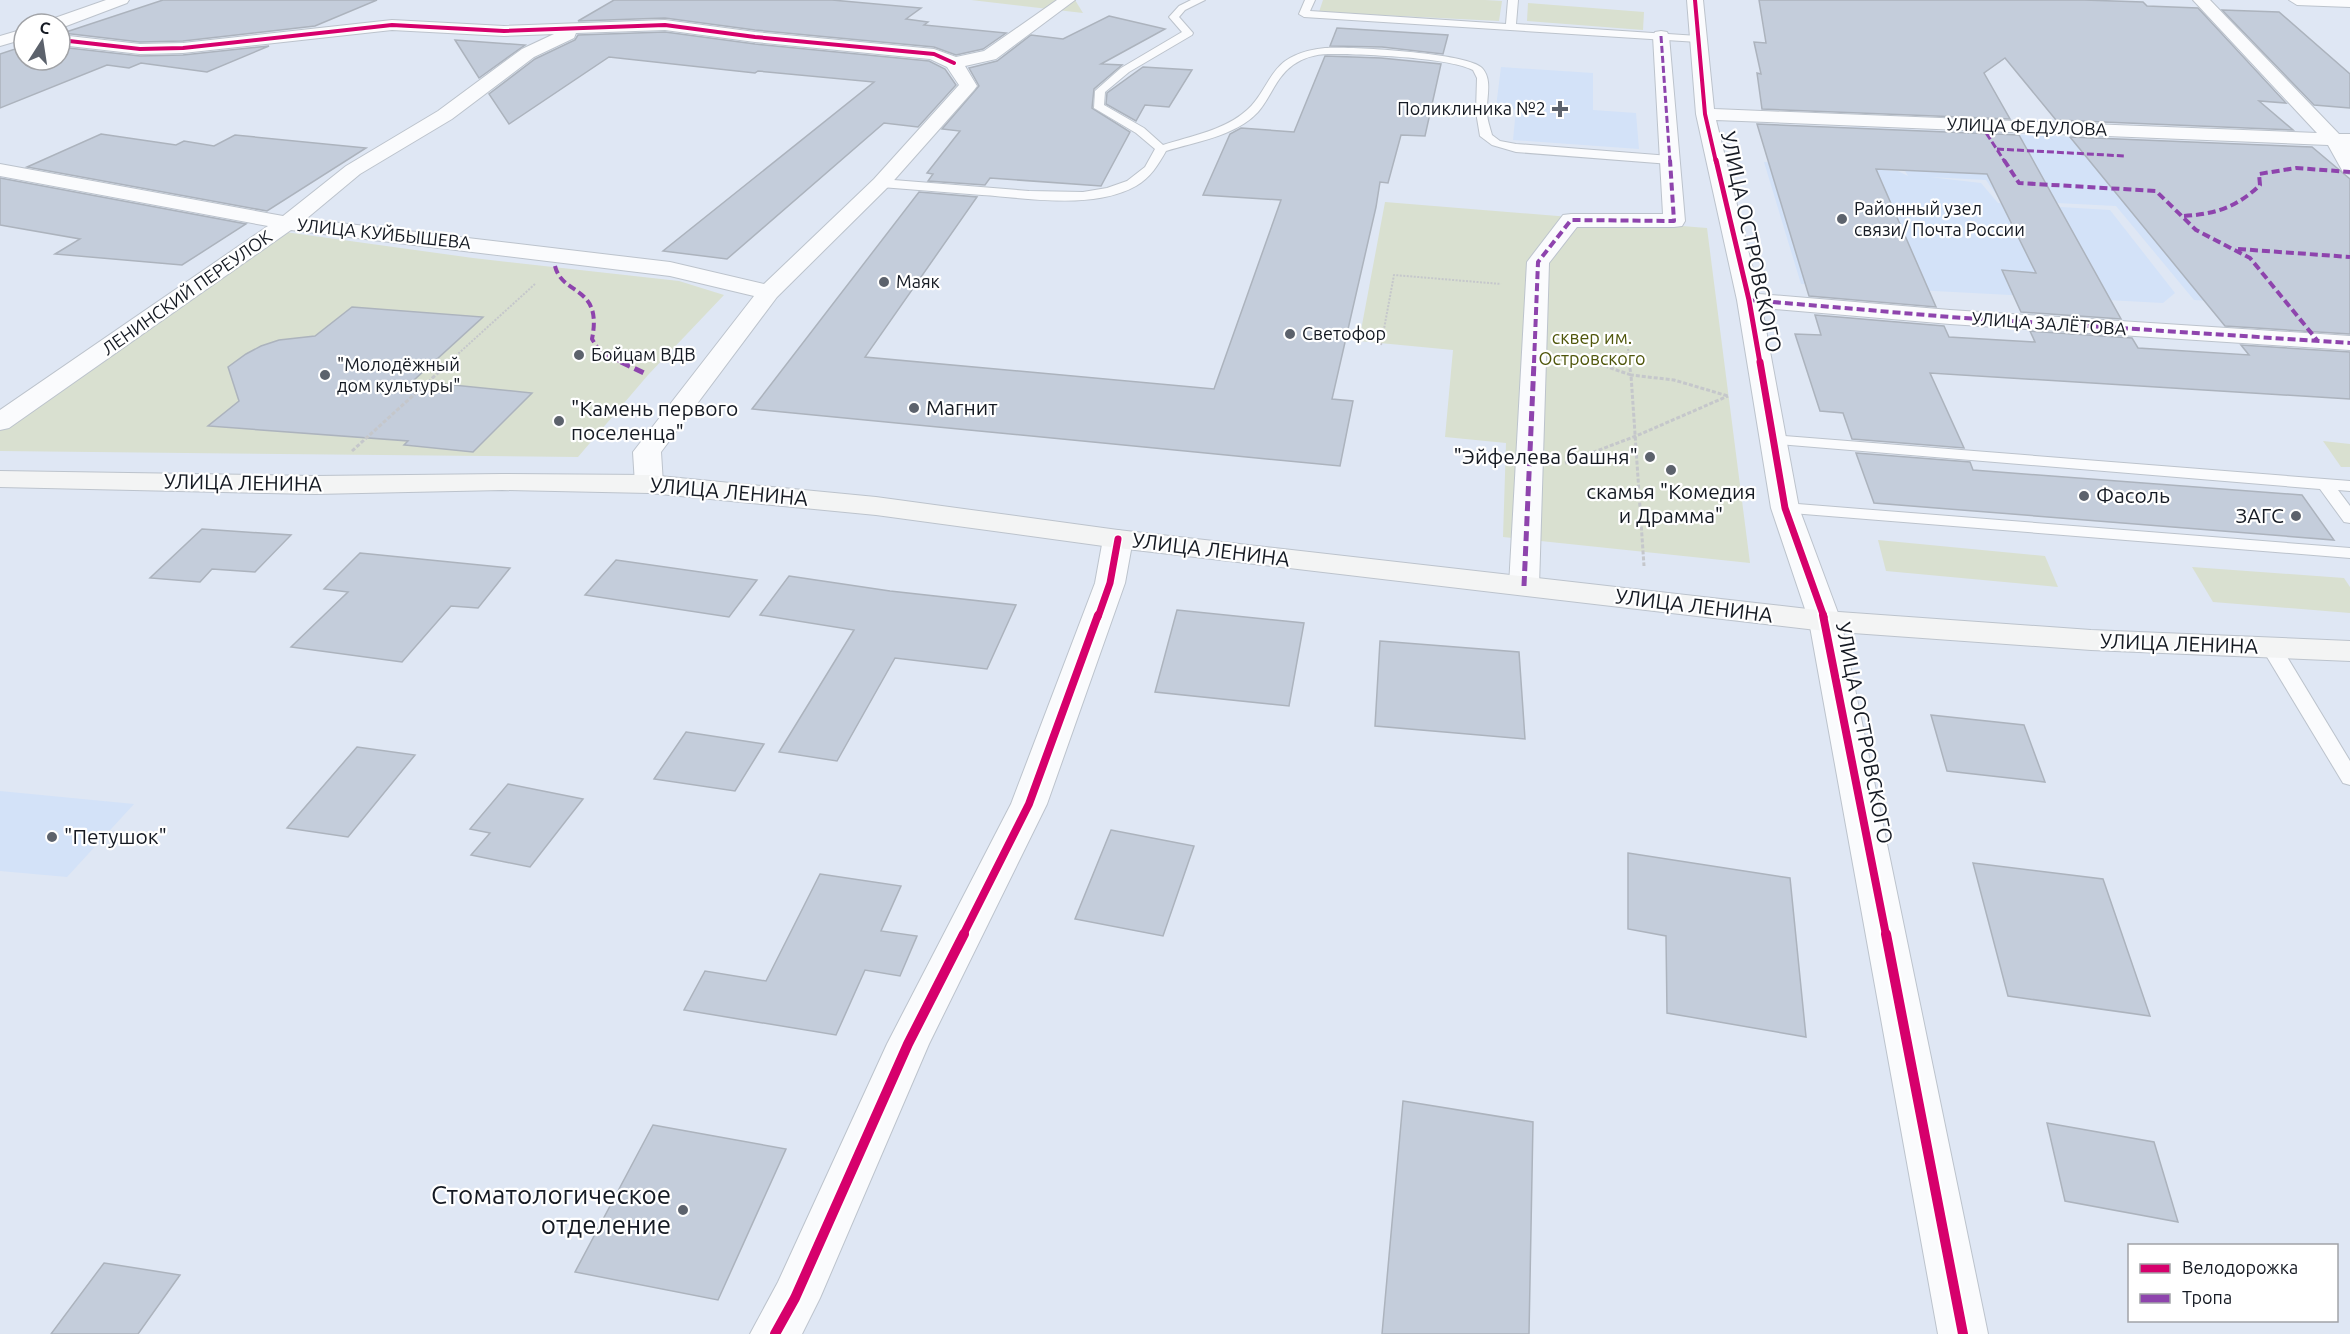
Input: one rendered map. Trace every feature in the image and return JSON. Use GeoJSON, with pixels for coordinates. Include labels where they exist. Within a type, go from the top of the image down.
{"type":"FeatureCollection","features":[{"type":"Feature","properties":{"kind":"main road","name":"УЛИЦА ЛЕНИНА"},"geometry":{"type":"LineString","coordinates":[[0,479],[315,485],[502,482],[649,484],[876,506],[1118,539],[1825,621],[2091,640],[2350,651]]}},
{"type":"Feature","properties":{"kind":"street"},"geometry":{"type":"LineString","coordinates":[[72,18],[122,0]]}},
{"type":"Feature","properties":{"kind":"street"},"geometry":{"type":"LineString","coordinates":[[954,63],[990,55],[1067,0]]}},
{"type":"Feature","properties":{"kind":"street","name":"УЛИЦА ОСТРОВСКОГО"},"geometry":{"type":"LineString","coordinates":[[1695,0],[1705,114],[1749,300],[1785,508],[1825,621],[1963,1334]]}},
{"type":"Feature","properties":{"kind":"street"},"geometry":{"type":"LineString","coordinates":[[2201,0],[2342,140],[2340,146],[2350,168]]}},
{"type":"Feature","properties":{"kind":"street"},"geometry":{"type":"LineString","coordinates":[[2297,0],[2350,2]]}},
{"type":"Feature","properties":{"kind":"street"},"geometry":{"type":"LineString","coordinates":[[72,41],[140,49],[183,48],[392,25],[504,31],[665,25],[755,37],[934,54],[954,63],[968,86],[881,183],[769,292],[647,452],[649,484]]}},
{"type":"Feature","properties":{"kind":"street","name":"ЛЕНИНСКИЙ ПЕРЕУЛОК"},"geometry":{"type":"LineString","coordinates":[[0,422],[286,223],[353,170],[445,115],[528,53],[584,28]]}},
{"type":"Feature","properties":{"kind":"street"},"geometry":{"type":"LineString","coordinates":[[1524,586],[1538,262],[1571,220],[1674,221],[1663,168],[1661,36]]}},
{"type":"Feature","properties":{"kind":"street","name":"УЛИЦА ФЕДУЛОВА"},"geometry":{"type":"LineString","coordinates":[[1705,114],[2342,140]]}},
{"type":"Feature","properties":{"kind":"street","name":"УЛИЦА КУЙБЫШЕВА"},"geometry":{"type":"LineString","coordinates":[[0,170],[286,223],[670,268],[769,292]]}},
{"type":"Feature","properties":{"kind":"street","name":"УЛИЦА ЗАЛЁТОВА"},"geometry":{"type":"LineString","coordinates":[[1749,300],[1950,317],[2350,343]]}},
{"type":"Feature","properties":{"kind":"street"},"geometry":{"type":"LineString","coordinates":[[775,1334],[795,1298],[908,1044],[1029,804],[1110,583],[1118,539]]}},
{"type":"Feature","properties":{"kind":"lane"},"geometry":{"type":"LineString","coordinates":[[1161,150],[1152,138],[1111,116],[1098,106],[1100,91],[1125,70],[1188,33],[1174,17],[1186,4],[1200,0]]}},
{"type":"Feature","properties":{"kind":"lane"},"geometry":{"type":"LineString","coordinates":[[1310,0],[1305,14],[1698,39]]}},
{"type":"Feature","properties":{"kind":"lane"},"geometry":{"type":"LineString","coordinates":[[1511,26],[1513,0]]}},
{"type":"Feature","properties":{"kind":"lane"},"geometry":{"type":"LineString","coordinates":[[1161,150],[1213,132],[1248,116],[1255,110],[1284,65],[1309,53],[1327,51],[1448,59],[1468,63],[1477,68],[1482,76],[1482,116],[1486,136],[1496,143],[1516,148],[1663,168]]}},
{"type":"Feature","properties":{"kind":"lane"},"geometry":{"type":"LineString","coordinates":[[881,183],[1081,197],[1122,188],[1145,175],[1158,160],[1161,150]]}},
{"type":"Feature","properties":{"kind":"lane"},"geometry":{"type":"LineString","coordinates":[[1773,440],[2350,486]]}},
{"type":"Feature","properties":{"kind":"lane"},"geometry":{"type":"LineString","coordinates":[[2325,484],[2350,518]]}},
{"type":"Feature","properties":{"kind":"lane"},"geometry":{"type":"LineString","coordinates":[[1785,508],[2350,553]]}},
{"type":"Feature","properties":{"kind":"lane"},"geometry":{"type":"LineString","coordinates":[[2271,647],[2350,778]]}},
{"type":"Feature","properties":{"kind":"path"},"geometry":{"type":"LineString","coordinates":[[315,485],[566,255]]}},
{"type":"Feature","properties":{"kind":"path"},"geometry":{"type":"LineString","coordinates":[[1381,345],[1394,275],[1536,287]]}},
{"type":"Feature","properties":{"kind":"path"},"geometry":{"type":"LineString","coordinates":[[1533,340],[1631,375],[1674,380],[1728,396],[1766,399]]}},
{"type":"Feature","properties":{"kind":"path"},"geometry":{"type":"LineString","coordinates":[[1628,349],[1646,600]]}},
{"type":"Feature","properties":{"kind":"path"},"geometry":{"type":"LineString","coordinates":[[1528,477],[1636,436],[1728,396]]}},
{"type":"Feature","properties":{"kind":"shaded area"},"geometry":{"type":"Polygon","coordinates":[[[1501,67],[1593,73],[1593,110],[1636,113],[1639,149],[1513,140],[1516,109],[1496,107],[1501,67]]]}},
{"type":"Feature","properties":{"kind":"shaded area"},"geometry":{"type":"Polygon","coordinates":[[[1850,127],[2292,147],[2281,305],[2194,300],[2116,206],[2000,200],[1986,180],[1929,177],[1981,183],[1998,203],[2110,210],[2175,293],[2163,303],[1801,284],[1764,162],[1898,171],[1908,176],[1904,169],[1873,167],[1850,127]]]}},
{"type":"Feature","properties":{"kind":"shaded area","name":"\"Петушок\""},"geometry":{"type":"Polygon","coordinates":[[[0,791],[134,804],[67,877],[0,871],[0,791]]]}},
{"type":"Feature","properties":{"kind":"green space"},"geometry":{"type":"Polygon","coordinates":[[[971,0],[1075,0],[1083,13],[971,0]]]}},
{"type":"Feature","properties":{"kind":"green space"},"geometry":{"type":"Polygon","coordinates":[[[1323,0],[1502,1],[1499,21],[1319,12],[1323,0]]]}},
{"type":"Feature","properties":{"kind":"green space"},"geometry":{"type":"Polygon","coordinates":[[[1528,3],[1644,12],[1643,30],[1527,21],[1528,3]]]}},
{"type":"Feature","properties":{"kind":"green space","name":"сквер им. Островского"},"geometry":{"type":"Polygon","coordinates":[[[1385,202],[1707,228],[1750,563],[1503,537],[1506,443],[1445,437],[1453,350],[1359,341],[1385,202]]]}},
{"type":"Feature","properties":{"kind":"green space"},"geometry":{"type":"Polygon","coordinates":[[[285,232],[473,258],[679,281],[724,295],[648,375],[578,457],[0,451],[0,422],[285,232]]]}},
{"type":"Feature","properties":{"kind":"green space"},"geometry":{"type":"Polygon","coordinates":[[[2323,441],[2350,444],[2350,467],[2341,467],[2323,441]]]}},
{"type":"Feature","properties":{"kind":"green space"},"geometry":{"type":"Polygon","coordinates":[[[1878,540],[2045,556],[2058,587],[1886,571],[1878,540]]]}},
{"type":"Feature","properties":{"kind":"green space"},"geometry":{"type":"Polygon","coordinates":[[[2192,567],[2344,578],[2350,587],[2350,613],[2213,602],[2192,567]]]}},
{"type":"Feature","properties":{"kind":"building"},"geometry":{"type":"Polygon","coordinates":[[[163,0],[377,0],[315,26],[183,41],[140,42],[72,34],[72,30],[163,0]]]}},
{"type":"Feature","properties":{"kind":"building"},"geometry":{"type":"Polygon","coordinates":[[[614,0],[832,0],[921,8],[906,19],[928,22],[924,25],[1006,33],[983,49],[956,55],[934,47],[755,30],[665,18],[578,21],[614,0]]]}},
{"type":"Feature","properties":{"kind":"building"},"geometry":{"type":"Polygon","coordinates":[[[1759,0],[2084,0],[2143,2],[2147,6],[2198,8],[2286,103],[2259,101],[2293,130],[2056,120],[2005,58],[1984,73],[2010,119],[1762,109],[1757,73],[1761,74],[1754,42],[1766,43],[1759,0]]]}},
{"type":"Feature","properties":{"kind":"building"},"geometry":{"type":"Polygon","coordinates":[[[2222,10],[2279,12],[2350,74],[2350,108],[2314,105],[2222,10]]]}},
{"type":"Feature","properties":{"kind":"building"},"geometry":{"type":"Polygon","coordinates":[[[1109,16],[1165,29],[1101,64],[1122,65],[1094,89],[1092,108],[1130,132],[1101,186],[990,178],[985,185],[928,181],[933,174],[927,173],[960,131],[942,129],[979,86],[969,68],[997,61],[1031,35],[1063,39],[1109,16]]]}},
{"type":"Feature","properties":{"kind":"building"},"geometry":{"type":"Polygon","coordinates":[[[1337,28],[1448,35],[1443,54],[1382,47],[1330,46],[1337,28]]]}},
{"type":"Feature","properties":{"kind":"building"},"geometry":{"type":"Polygon","coordinates":[[[665,32],[755,44],[929,61],[945,69],[956,85],[918,127],[884,123],[727,259],[663,251],[874,82],[758,71],[755,73],[609,57],[509,124],[489,94],[535,59],[575,40],[578,35],[665,32]]]}},
{"type":"Feature","properties":{"kind":"building"},"geometry":{"type":"Polygon","coordinates":[[[455,40],[525,45],[479,78],[455,40]]]}},
{"type":"Feature","properties":{"kind":"building"},"geometry":{"type":"Polygon","coordinates":[[[269,46],[207,72],[141,63],[129,68],[107,65],[0,108],[0,54],[12,50],[12,72],[72,72],[72,48],[140,56],[183,55],[269,46]]]}},
{"type":"Feature","properties":{"kind":"building"},"geometry":{"type":"Polygon","coordinates":[[[1325,56],[1381,58],[1441,64],[1425,136],[1401,135],[1388,183],[1380,182],[1332,399],[1353,401],[1340,466],[752,409],[919,192],[977,197],[865,357],[1214,389],[1281,200],[1203,195],[1230,134],[1241,128],[1294,132],[1325,56]]]}},
{"type":"Feature","properties":{"kind":"building"},"geometry":{"type":"Polygon","coordinates":[[[1143,67],[1192,70],[1169,107],[1145,105],[1136,121],[1106,104],[1107,93],[1143,67]]]}},
{"type":"Feature","properties":{"kind":"building"},"geometry":{"type":"Polygon","coordinates":[[[1757,124],[2019,135],[2121,319],[2021,312],[2002,270],[2036,273],[1987,174],[1876,169],[1936,307],[1809,296],[1757,124]]]}},
{"type":"Feature","properties":{"kind":"building"},"geometry":{"type":"Polygon","coordinates":[[[101,134],[176,145],[184,141],[214,146],[235,135],[366,148],[267,211],[27,167],[101,134]]]}},
{"type":"Feature","properties":{"kind":"building"},"geometry":{"type":"Polygon","coordinates":[[[2070,137],[2312,147],[2350,179],[2350,334],[2225,326],[2070,137]]]}},
{"type":"Feature","properties":{"kind":"building"},"geometry":{"type":"Polygon","coordinates":[[[0,178],[246,224],[182,265],[55,254],[80,239],[0,225],[0,178]]]}},
{"type":"Feature","properties":{"kind":"building","name":"\"Молодёжный дом культуры\""},"geometry":{"type":"Polygon","coordinates":[[[352,307],[483,317],[413,381],[532,393],[473,452],[404,445],[408,441],[208,426],[239,401],[228,367],[261,346],[279,340],[315,336],[352,307]]]}},
{"type":"Feature","properties":{"kind":"building"},"geometry":{"type":"Polygon","coordinates":[[[1815,315],[1944,326],[1949,337],[2035,342],[2030,331],[2132,338],[2138,348],[2249,355],[2241,345],[2350,352],[2350,399],[1930,373],[1964,448],[1852,439],[1843,413],[1820,411],[1795,334],[1821,335],[1815,315]]]}},
{"type":"Feature","properties":{"kind":"building"},"geometry":{"type":"Polygon","coordinates":[[[1856,453],[1970,462],[1973,470],[2302,495],[2334,540],[1874,503],[1856,453]]]}},
{"type":"Feature","properties":{"kind":"building"},"geometry":{"type":"Polygon","coordinates":[[[202,529],[291,535],[255,572],[212,569],[200,582],[150,578],[202,529]]]}},
{"type":"Feature","properties":{"kind":"building"},"geometry":{"type":"Polygon","coordinates":[[[360,553],[510,568],[478,608],[451,606],[402,662],[291,647],[348,592],[324,589],[360,553]]]}},
{"type":"Feature","properties":{"kind":"building"},"geometry":{"type":"Polygon","coordinates":[[[616,560],[757,580],[729,617],[585,595],[616,560]]]}},
{"type":"Feature","properties":{"kind":"building"},"geometry":{"type":"Polygon","coordinates":[[[789,576],[890,591],[1016,605],[987,669],[895,658],[837,761],[779,752],[854,630],[760,615],[789,576]]]}},
{"type":"Feature","properties":{"kind":"building"},"geometry":{"type":"Polygon","coordinates":[[[1177,610],[1304,623],[1289,706],[1155,692],[1177,610]]]}},
{"type":"Feature","properties":{"kind":"building"},"geometry":{"type":"Polygon","coordinates":[[[1380,641],[1519,652],[1525,739],[1375,726],[1380,641]]]}},
{"type":"Feature","properties":{"kind":"building"},"geometry":{"type":"Polygon","coordinates":[[[1931,715],[2024,725],[2045,782],[1947,771],[1931,715]]]}},
{"type":"Feature","properties":{"kind":"building"},"geometry":{"type":"Polygon","coordinates":[[[686,732],[764,744],[735,791],[654,779],[686,732]]]}},
{"type":"Feature","properties":{"kind":"building"},"geometry":{"type":"Polygon","coordinates":[[[357,747],[415,755],[348,837],[287,828],[357,747]]]}},
{"type":"Feature","properties":{"kind":"building"},"geometry":{"type":"Polygon","coordinates":[[[508,784],[583,799],[530,867],[471,855],[490,833],[470,829],[508,784]]]}},
{"type":"Feature","properties":{"kind":"building"},"geometry":{"type":"Polygon","coordinates":[[[1111,830],[1194,846],[1163,936],[1075,919],[1111,830]]]}},
{"type":"Feature","properties":{"kind":"building"},"geometry":{"type":"Polygon","coordinates":[[[1628,853],[1790,878],[1806,1037],[1667,1013],[1666,936],[1628,929],[1628,853]]]}},
{"type":"Feature","properties":{"kind":"building"},"geometry":{"type":"Polygon","coordinates":[[[1973,863],[2103,879],[2150,1016],[2008,996],[1973,863]]]}},
{"type":"Feature","properties":{"kind":"building"},"geometry":{"type":"Polygon","coordinates":[[[820,874],[901,886],[881,931],[917,936],[900,976],[865,970],[836,1035],[684,1010],[705,971],[766,981],[820,874]]]}},
{"type":"Feature","properties":{"kind":"building"},"geometry":{"type":"Polygon","coordinates":[[[1403,1101],[1533,1122],[1529,1334],[1382,1334],[1403,1101]]]}},
{"type":"Feature","properties":{"kind":"building"},"geometry":{"type":"Polygon","coordinates":[[[2047,1123],[2154,1142],[2178,1222],[2065,1201],[2047,1123]]]}},
{"type":"Feature","properties":{"kind":"building","name":"Стоматологическое отделение"},"geometry":{"type":"Polygon","coordinates":[[[653,1125],[786,1149],[718,1300],[575,1272],[653,1125]]]}},
{"type":"Feature","properties":{"kind":"building"},"geometry":{"type":"Polygon","coordinates":[[[104,1263],[180,1275],[138,1334],[51,1334],[104,1263]]]}},
{"type":"Feature","properties":{"kind":"marked path"},"geometry":{"type":"LineString","coordinates":[[1524,586],[1538,262],[1571,220],[1674,221],[1661,36]]}},
{"type":"Feature","properties":{"kind":"marked path"},"geometry":{"type":"LineString","coordinates":[[1981,125],[2019,183],[2156,191],[2196,230],[2250,258],[2317,340]]}},
{"type":"Feature","properties":{"kind":"marked path"},"geometry":{"type":"LineString","coordinates":[[1997,149],[2125,156]]}},
{"type":"Feature","properties":{"kind":"marked path"},"geometry":{"type":"LineString","coordinates":[[2184,216],[2207,214],[2234,206],[2260,185],[2259,174],[2296,168],[2350,172]]}},
{"type":"Feature","properties":{"kind":"marked path"},"geometry":{"type":"LineString","coordinates":[[2238,249],[2350,257]]}},
{"type":"Feature","properties":{"kind":"marked path"},"geometry":{"type":"LineString","coordinates":[[555,266],[557,274],[588,300],[594,317],[592,339],[600,352],[648,375]]}},
{"type":"Feature","properties":{"kind":"marked path"},"geometry":{"type":"LineString","coordinates":[[1749,300],[1950,317],[2350,343]]}},
{"type":"Feature","properties":{"kind":"cycle path"},"geometry":{"type":"LineString","coordinates":[[1695,0],[1705,114],[1749,300],[1785,508],[1825,621],[1963,1334]]}},
{"type":"Feature","properties":{"kind":"cycle path"},"geometry":{"type":"LineString","coordinates":[[72,41],[140,49],[183,48],[392,25],[504,31],[665,25],[755,37],[934,54],[954,63]]}},
{"type":"Feature","properties":{"kind":"cycle path"},"geometry":{"type":"LineString","coordinates":[[775,1334],[795,1298],[908,1044],[1029,804],[1110,583],[1118,539]]}},
{"type":"Feature","properties":{"kind":"place","name":"Поликлиника №2"},"geometry":{"type":"Point","coordinates":[1560,109]}},
{"type":"Feature","properties":{"kind":"place","name":"Районный узел связи/ Почта России"},"geometry":{"type":"Point","coordinates":[1842,219]}},
{"type":"Feature","properties":{"kind":"place","name":"Maяк"},"geometry":{"type":"Point","coordinates":[884,282]}},
{"type":"Feature","properties":{"kind":"place","name":"Светофор"},"geometry":{"type":"Point","coordinates":[1290,334]}},
{"type":"Feature","properties":{"kind":"place","name":"Бойцам ВДВ"},"geometry":{"type":"Point","coordinates":[579,355]}},
{"type":"Feature","properties":{"kind":"place","name":"\"Молодёжный дом культуры\""},"geometry":{"type":"Point","coordinates":[325,375]}},
{"type":"Feature","properties":{"kind":"place","name":"Магнит"},"geometry":{"type":"Point","coordinates":[914,408]}},
{"type":"Feature","properties":{"kind":"place","name":"\"Камень первого поселенца\""},"geometry":{"type":"Point","coordinates":[559,421]}},
{"type":"Feature","properties":{"kind":"place","name":"\"Эйфелева башня\""},"geometry":{"type":"Point","coordinates":[1650,457]}},
{"type":"Feature","properties":{"kind":"place","name":"скамья \"Комедия и Драмма\""},"geometry":{"type":"Point","coordinates":[1671,470]}},
{"type":"Feature","properties":{"kind":"place","name":"Фасоль"},"geometry":{"type":"Point","coordinates":[2084,496]}},
{"type":"Feature","properties":{"kind":"place","name":"ЗАГС"},"geometry":{"type":"Point","coordinates":[2296,516]}},
{"type":"Feature","properties":{"kind":"place","name":"\"Петушок\""},"geometry":{"type":"Point","coordinates":[52,837]}},
{"type":"Feature","properties":{"kind":"place","name":"Стоматологическое отделение"},"geometry":{"type":"Point","coordinates":[683,1210]}}]}
